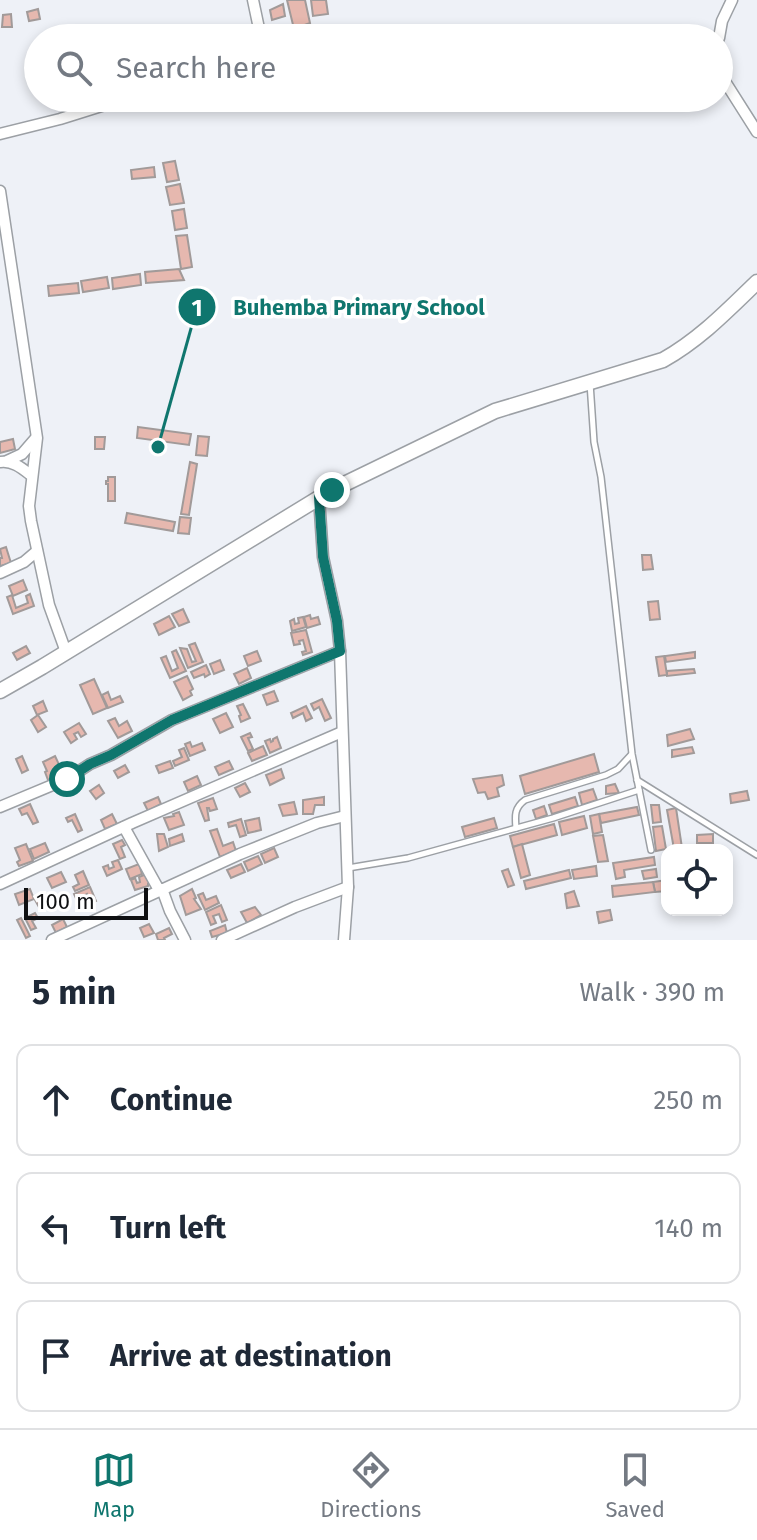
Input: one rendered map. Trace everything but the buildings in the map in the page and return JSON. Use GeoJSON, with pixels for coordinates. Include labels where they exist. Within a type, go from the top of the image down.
{"type":"FeatureCollection","features":[{"type":"Feature","properties":{"kind":"main road"},"geometry":{"type":"LineString","coordinates":[[0,691],[319,497],[495,411],[663,360],[705,332],[757,282]]}},
{"type":"Feature","properties":{"kind":"street"},"geometry":{"type":"LineString","coordinates":[[253,0],[258,24]]}},
{"type":"Feature","properties":{"kind":"street"},"geometry":{"type":"LineString","coordinates":[[721,24],[732,0]]}},
{"type":"Feature","properties":{"kind":"street"},"geometry":{"type":"LineString","coordinates":[[733,94],[757,132]]}},
{"type":"Feature","properties":{"kind":"street"},"geometry":{"type":"LineString","coordinates":[[0,134],[82,112]]}},
{"type":"Feature","properties":{"kind":"street"},"geometry":{"type":"LineString","coordinates":[[0,191],[37,438],[29,506],[49,605],[66,652]]}},
{"type":"Feature","properties":{"kind":"street"},"geometry":{"type":"LineString","coordinates":[[4,461],[22,454],[37,438]]}},
{"type":"Feature","properties":{"kind":"street"},"geometry":{"type":"LineString","coordinates":[[4,461],[32,476]]}},
{"type":"Feature","properties":{"kind":"street"},"geometry":{"type":"LineString","coordinates":[[319,497],[323,557],[340,651],[348,887],[344,940]]}},
{"type":"Feature","properties":{"kind":"street"},"geometry":{"type":"LineString","coordinates":[[0,573],[24,562],[37,551]]}},
{"type":"Feature","properties":{"kind":"street"},"geometry":{"type":"LineString","coordinates":[[0,807],[67,779],[172,720],[340,651]]}},
{"type":"Feature","properties":{"kind":"street"},"geometry":{"type":"LineString","coordinates":[[0,884],[342,732]]}},
{"type":"Feature","properties":{"kind":"street"},"geometry":{"type":"LineString","coordinates":[[52,940],[240,854],[317,823],[345,816]]}},
{"type":"Feature","properties":{"kind":"street"},"geometry":{"type":"LineString","coordinates":[[124,827],[185,940]]}},
{"type":"Feature","properties":{"kind":"street"},"geometry":{"type":"LineString","coordinates":[[222,940],[348,887]]}},
{"type":"Feature","properties":{"kind":"lane"},"geometry":{"type":"LineString","coordinates":[[590,382],[594,442],[601,477],[632,754],[651,850]]}},
{"type":"Feature","properties":{"kind":"lane"},"geometry":{"type":"LineString","coordinates":[[516,828],[515,813],[525,800],[606,775],[618,769],[632,754]]}},
{"type":"Feature","properties":{"kind":"lane"},"geometry":{"type":"LineString","coordinates":[[637,780],[757,855]]}},
{"type":"Feature","properties":{"kind":"lane"},"geometry":{"type":"LineString","coordinates":[[347,869],[408,858],[553,818],[639,790]]}},
{"type":"Feature","properties":{"kind":"place","name":"Buhemba Primary School"},"geometry":{"type":"Point","coordinates":[158,447]}},
{"type":"Feature","properties":{"kind":"route"},"geometry":{"type":"LineString","coordinates":[[67,779],[172,720],[340,651],[323,557],[319,497],[332,490]]}}]}
